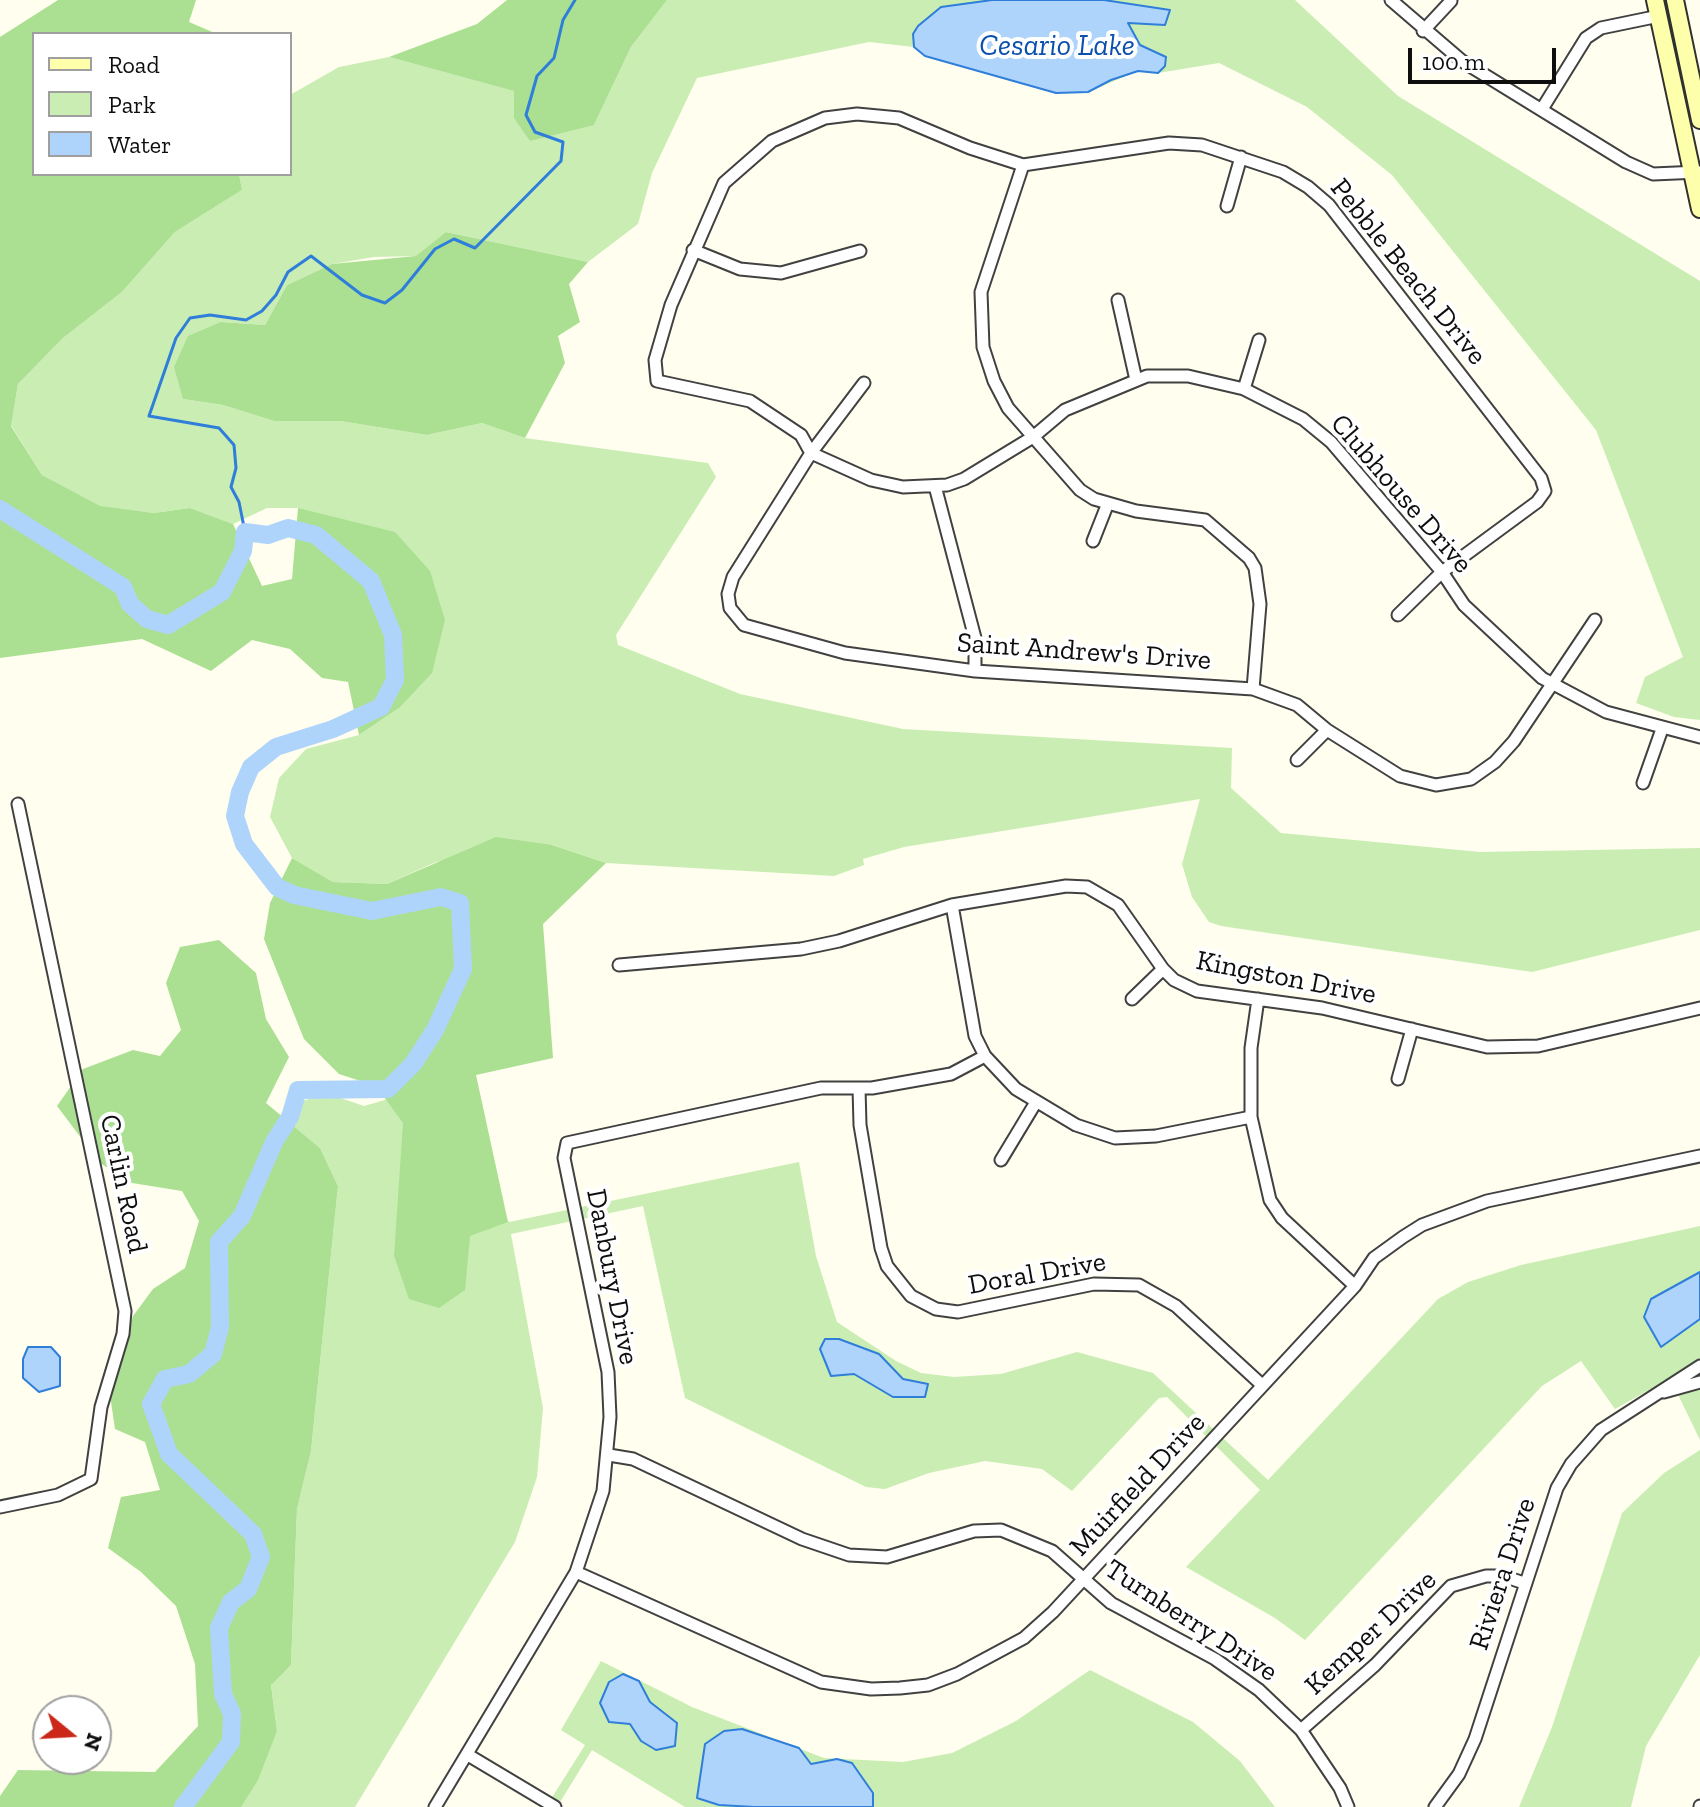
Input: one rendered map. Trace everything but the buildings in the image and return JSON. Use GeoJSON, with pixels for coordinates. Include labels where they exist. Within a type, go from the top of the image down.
{"type":"FeatureCollection","features":[{"type":"Feature","properties":{"kind":"main road"},"geometry":{"type":"LineString","coordinates":[[1675,0],[1696,77],[1700,120]]}},
{"type":"Feature","properties":{"kind":"main road"},"geometry":{"type":"LineString","coordinates":[[1657,8],[1696,173],[1700,209]]}},
{"type":"Feature","properties":{"kind":"street"},"geometry":{"type":"LineString","coordinates":[[1391,0],[1423,31],[1462,61],[1641,170],[1668,176],[1696,173]]}},
{"type":"Feature","properties":{"kind":"street"},"geometry":{"type":"LineString","coordinates":[[1423,31],[1451,1]]}},
{"type":"Feature","properties":{"kind":"street"},"geometry":{"type":"LineString","coordinates":[[1542,109],[1586,38],[1601,28],[1657,8]]}},
{"type":"Feature","properties":{"kind":"street"},"geometry":{"type":"LineString","coordinates":[[1674,82],[1696,77]]}},
{"type":"Feature","properties":{"kind":"street","name":"Pebble Beach Drive"},"geometry":{"type":"LineString","coordinates":[[657,381],[655,360],[671,305],[724,183],[750,157],[772,141],[825,118],[857,114],[899,118],[970,148],[1023,165],[1169,143],[1202,145],[1283,172],[1329,205],[1541,478],[1545,491],[1537,502],[1442,572]]}},
{"type":"Feature","properties":{"kind":"street"},"geometry":{"type":"LineString","coordinates":[[1227,206],[1241,157]]}},
{"type":"Feature","properties":{"kind":"street"},"geometry":{"type":"LineString","coordinates":[[1023,165],[981,292],[983,347],[994,381],[1008,408],[1080,490],[1136,511],[1205,520],[1249,558],[1255,568],[1260,604],[1253,689]]}},
{"type":"Feature","properties":{"kind":"street"},"geometry":{"type":"LineString","coordinates":[[693,250],[740,269],[781,273],[860,251]]}},
{"type":"Feature","properties":{"kind":"street"},"geometry":{"type":"LineString","coordinates":[[1118,300],[1136,380]]}},
{"type":"Feature","properties":{"kind":"street"},"geometry":{"type":"LineString","coordinates":[[1244,389],[1259,340]]}},
{"type":"Feature","properties":{"kind":"street","name":"Clubhouse Drive"},"geometry":{"type":"LineString","coordinates":[[657,381],[750,401],[801,435],[811,453],[871,480],[903,487],[935,486],[964,479],[1033,437],[1065,410],[1136,380],[1188,376],[1244,389],[1303,419],[1331,442],[1442,572],[1464,605],[1511,652],[1553,684],[1606,712],[1700,737]]}},
{"type":"Feature","properties":{"kind":"street"},"geometry":{"type":"LineString","coordinates":[[811,453],[864,383]]}},
{"type":"Feature","properties":{"kind":"street","name":"Saint Andrew's Drive"},"geometry":{"type":"LineString","coordinates":[[811,453],[733,577],[728,594],[735,616],[744,625],[812,646],[975,671],[1253,689],[1285,699],[1400,776],[1436,785],[1471,779],[1495,762],[1553,684],[1595,620]]}},
{"type":"Feature","properties":{"kind":"street"},"geometry":{"type":"LineString","coordinates":[[935,486],[975,638],[975,671]]}},
{"type":"Feature","properties":{"kind":"street"},"geometry":{"type":"LineString","coordinates":[[1093,541],[1108,503]]}},
{"type":"Feature","properties":{"kind":"street"},"geometry":{"type":"LineString","coordinates":[[1398,615],[1442,572]]}},
{"type":"Feature","properties":{"kind":"street"},"geometry":{"type":"LineString","coordinates":[[1643,783],[1662,729]]}},
{"type":"Feature","properties":{"kind":"street"},"geometry":{"type":"LineString","coordinates":[[1297,760],[1327,730]]}},
{"type":"Feature","properties":{"kind":"street","name":"Carlin Road"},"geometry":{"type":"LineString","coordinates":[[0,1507],[58,1495],[91,1479],[101,1407],[123,1334],[125,1311],[18,804]]}},
{"type":"Feature","properties":{"kind":"street","name":"Kingston Drive"},"geometry":{"type":"LineString","coordinates":[[619,965],[801,949],[839,941],[952,905],[1044,888],[1087,887],[1118,905],[1163,969],[1174,980],[1197,991],[1368,1017],[1509,1049],[1538,1046],[1700,1008]]}},
{"type":"Feature","properties":{"kind":"street"},"geometry":{"type":"LineString","coordinates":[[952,905],[970,1015],[985,1056],[1016,1089],[1097,1134],[1133,1139],[1251,1117]]}},
{"type":"Feature","properties":{"kind":"street"},"geometry":{"type":"LineString","coordinates":[[1132,999],[1163,969]]}},
{"type":"Feature","properties":{"kind":"street"},"geometry":{"type":"LineString","coordinates":[[1258,999],[1251,1048],[1251,1117],[1270,1200],[1282,1218],[1355,1286]]}},
{"type":"Feature","properties":{"kind":"street"},"geometry":{"type":"LineString","coordinates":[[1398,1079],[1412,1029]]}},
{"type":"Feature","properties":{"kind":"street","name":"Danbury Drive"},"geometry":{"type":"LineString","coordinates":[[435,1807],[576,1572],[591,1535],[609,1455],[608,1372],[564,1158],[567,1143],[821,1088],[859,1088],[951,1074],[985,1056]]}},
{"type":"Feature","properties":{"kind":"street","name":"Doral Drive"},"geometry":{"type":"LineString","coordinates":[[859,1088],[860,1125],[881,1248],[887,1266],[911,1296],[936,1309],[958,1312],[1094,1284],[1139,1285],[1176,1306],[1262,1385]]}},
{"type":"Feature","properties":{"kind":"street"},"geometry":{"type":"LineString","coordinates":[[1001,1160],[1036,1102]]}},
{"type":"Feature","properties":{"kind":"street","name":"Muirfield Drive"},"geometry":{"type":"LineString","coordinates":[[576,1572],[799,1675],[821,1682],[871,1689],[928,1685],[988,1661],[1024,1638],[1355,1286],[1374,1258],[1422,1225],[1487,1201],[1700,1156]]}},
{"type":"Feature","properties":{"kind":"street","name":"Riviera Drive"},"geometry":{"type":"LineString","coordinates":[[1435,1807],[1459,1774],[1475,1739],[1557,1488],[1571,1464],[1601,1430],[1700,1366]]}},
{"type":"Feature","properties":{"kind":"street","name":"Riviera Drive"},"geometry":{"type":"LineString","coordinates":[[1663,1392],[1700,1382]]}},
{"type":"Feature","properties":{"kind":"street","name":"Turnberry Drive"},"geometry":{"type":"LineString","coordinates":[[609,1455],[633,1459],[802,1539],[849,1555],[887,1557],[974,1531],[1001,1530],[1052,1551],[1133,1617],[1238,1674],[1301,1730],[1340,1788],[1348,1807]]}},
{"type":"Feature","properties":{"kind":"street","name":"Kemper Drive"},"geometry":{"type":"LineString","coordinates":[[1301,1730],[1367,1673],[1451,1586],[1486,1576],[1503,1576],[1524,1583]]}},
{"type":"Feature","properties":{"kind":"street"},"geometry":{"type":"LineString","coordinates":[[468,1755],[555,1807]]}},
{"type":"Feature","properties":{"kind":"green space"},"geometry":{"type":"Polygon","coordinates":[[[58,0],[196,0],[189,22],[212,32],[32,32],[32,176],[239,176],[242,190],[175,232],[122,292],[63,338],[18,384],[11,426],[42,475],[100,506],[154,513],[190,508],[233,524],[262,586],[292,579],[298,508],[395,532],[430,571],[445,620],[432,673],[399,708],[359,735],[348,682],[322,678],[290,649],[252,640],[211,671],[142,639],[0,658],[0,37],[58,0]]]}},
{"type":"Feature","properties":{"kind":"green space"},"geometry":{"type":"Polygon","coordinates":[[[507,0],[667,0],[631,47],[594,125],[530,141],[514,118],[514,91],[389,57],[477,24],[507,0]]]}},
{"type":"Feature","properties":{"kind":"green space"},"geometry":{"type":"Polygon","coordinates":[[[667,0],[1295,0],[1398,96],[1700,281],[1700,720],[1674,717],[1636,703],[1645,677],[1683,657],[1596,430],[1392,175],[1307,107],[1219,63],[1158,73],[1138,71],[1088,92],[1056,93],[925,56],[914,47],[869,42],[697,78],[652,173],[638,224],[588,262],[446,232],[417,256],[374,257],[332,264],[287,285],[265,325],[221,322],[183,399],[223,405],[274,421],[340,421],[427,435],[482,423],[525,438],[708,463],[716,477],[616,635],[618,645],[740,694],[903,729],[1232,748],[1231,788],[1281,833],[1480,852],[1700,848],[1700,930],[1532,972],[1221,926],[1209,922],[1192,897],[1182,864],[1200,799],[904,847],[863,859],[864,865],[834,876],[606,863],[552,845],[436,862],[387,884],[333,882],[292,858],[270,817],[279,778],[306,749],[359,735],[399,708],[298,508],[267,508],[233,524],[190,508],[154,513],[100,507],[42,475],[11,425],[18,384],[63,338],[122,292],[175,232],[242,190],[239,176],[292,176],[292,94],[339,67],[389,57],[515,91],[514,118],[594,125],[631,47],[667,0]]]}},
{"type":"Feature","properties":{"kind":"green space"},"geometry":{"type":"Polygon","coordinates":[[[446,232],[588,262],[569,284],[580,322],[558,336],[565,363],[525,438],[482,423],[427,435],[340,421],[274,421],[223,405],[183,399],[174,367],[188,336],[221,322],[265,325],[287,285],[332,264],[416,256],[446,232]]]}},
{"type":"Feature","properties":{"kind":"green space"},"geometry":{"type":"Polygon","coordinates":[[[496,837],[552,845],[606,863],[543,924],[553,1058],[476,1075],[508,1222],[470,1236],[465,1290],[439,1308],[409,1299],[394,1256],[403,1123],[376,1086],[339,1074],[304,1039],[264,939],[270,903],[292,858],[333,882],[387,884],[496,837]]]}},
{"type":"Feature","properties":{"kind":"green space"},"geometry":{"type":"Polygon","coordinates":[[[219,940],[256,973],[266,1019],[289,1057],[266,1103],[320,1148],[338,1186],[311,1451],[297,1509],[291,1665],[271,1685],[277,1731],[258,1780],[241,1807],[0,1807],[0,1796],[18,1770],[32,1770],[32,1775],[155,1772],[198,1726],[195,1664],[176,1606],[141,1572],[108,1548],[121,1497],[160,1490],[145,1442],[115,1429],[110,1395],[133,1316],[153,1289],[185,1268],[199,1221],[182,1191],[132,1183],[100,1163],[57,1106],[83,1069],[133,1050],[160,1056],[181,1030],[166,983],[180,947],[219,940]]]}},
{"type":"Feature","properties":{"kind":"green space"},"geometry":{"type":"Polygon","coordinates":[[[416,1091],[509,1222],[799,1162],[816,1256],[837,1322],[896,1361],[921,1373],[954,1377],[1001,1374],[1077,1352],[1153,1373],[1268,1480],[1438,1299],[1468,1282],[1521,1265],[1700,1226],[1700,1440],[1670,1378],[1615,1409],[1581,1361],[1542,1386],[1305,1640],[1275,1618],[1186,1567],[1260,1490],[1167,1397],[1159,1398],[1072,1491],[1042,1469],[985,1461],[929,1473],[885,1489],[866,1487],[685,1398],[643,1206],[511,1234],[543,1408],[537,1477],[515,1542],[355,1807],[210,1807],[277,1731],[271,1684],[291,1665],[297,1509],[311,1451],[338,1186],[320,1148],[290,1123],[303,1101],[326,1093],[364,1106],[416,1091]]]}},
{"type":"Feature","properties":{"kind":"green space"},"geometry":{"type":"Polygon","coordinates":[[[1700,1450],[1700,1655],[1646,1746],[1631,1807],[1519,1807],[1552,1727],[1622,1513],[1664,1473],[1700,1450]]]}},
{"type":"Feature","properties":{"kind":"green space"},"geometry":{"type":"Polygon","coordinates":[[[601,1661],[692,1707],[824,1758],[903,1762],[952,1753],[1016,1721],[1090,1670],[1193,1722],[1240,1761],[1275,1807],[685,1807],[592,1750],[557,1807],[546,1807],[585,1745],[561,1730],[601,1661]]]}},
{"type":"Feature","properties":{"kind":"water","name":"Cesario Lake"},"geometry":{"type":"Polygon","coordinates":[[[992,0],[1104,0],[1170,10],[1165,25],[1128,23],[1140,45],[1166,57],[1165,66],[1158,73],[1138,71],[1088,92],[1056,93],[925,56],[914,47],[913,34],[918,26],[941,7],[992,0]]]}},
{"type":"Feature","properties":{"kind":"water"},"geometry":{"type":"Polygon","coordinates":[[[1700,1272],[1700,1319],[1661,1347],[1644,1317],[1651,1299],[1700,1272]]]}},
{"type":"Feature","properties":{"kind":"water"},"geometry":{"type":"Polygon","coordinates":[[[825,1339],[839,1339],[879,1354],[903,1379],[928,1384],[925,1397],[893,1397],[854,1374],[831,1376],[820,1349],[825,1339]]]}},
{"type":"Feature","properties":{"kind":"water"},"geometry":{"type":"Polygon","coordinates":[[[28,1347],[51,1347],[60,1357],[60,1386],[39,1392],[23,1378],[23,1359],[28,1347]]]}},
{"type":"Feature","properties":{"kind":"water"},"geometry":{"type":"Polygon","coordinates":[[[623,1674],[639,1681],[650,1702],[677,1723],[675,1746],[656,1750],[641,1741],[630,1724],[609,1722],[600,1703],[609,1682],[623,1674]]]}},
{"type":"Feature","properties":{"kind":"water"},"geometry":{"type":"Polygon","coordinates":[[[742,1729],[799,1748],[811,1764],[837,1759],[852,1763],[873,1793],[873,1807],[754,1807],[719,1805],[697,1798],[705,1744],[724,1731],[742,1729]]]}},
{"type":"Feature","properties":{"kind":"waterway"},"geometry":{"type":"LineString","coordinates":[[245,532],[239,502],[231,487],[236,468],[234,445],[219,428],[149,416],[176,338],[190,318],[210,315],[246,320],[262,311],[276,295],[288,272],[311,256],[362,295],[385,303],[402,290],[435,249],[454,239],[475,248],[561,161],[563,142],[535,132],[526,115],[537,76],[554,58],[563,20],[575,0]]}},
{"type":"Feature","properties":{"kind":"waterway"},"geometry":{"type":"LineString","coordinates":[[0,509],[123,587],[130,604],[147,619],[168,625],[222,592],[243,551],[245,532],[268,535],[288,528],[316,535],[371,581],[393,635],[395,680],[381,707],[333,729],[276,747],[251,767],[240,792],[235,816],[244,844],[277,887],[294,895],[372,911],[441,897],[460,903],[463,969],[435,1030],[413,1064],[388,1089],[298,1090],[290,1117],[274,1142],[242,1216],[219,1242],[220,1327],[213,1354],[189,1374],[165,1379],[151,1404],[169,1454],[253,1534],[261,1557],[248,1589],[231,1602],[219,1628],[223,1694],[232,1714],[231,1742],[183,1807]]}}]}
